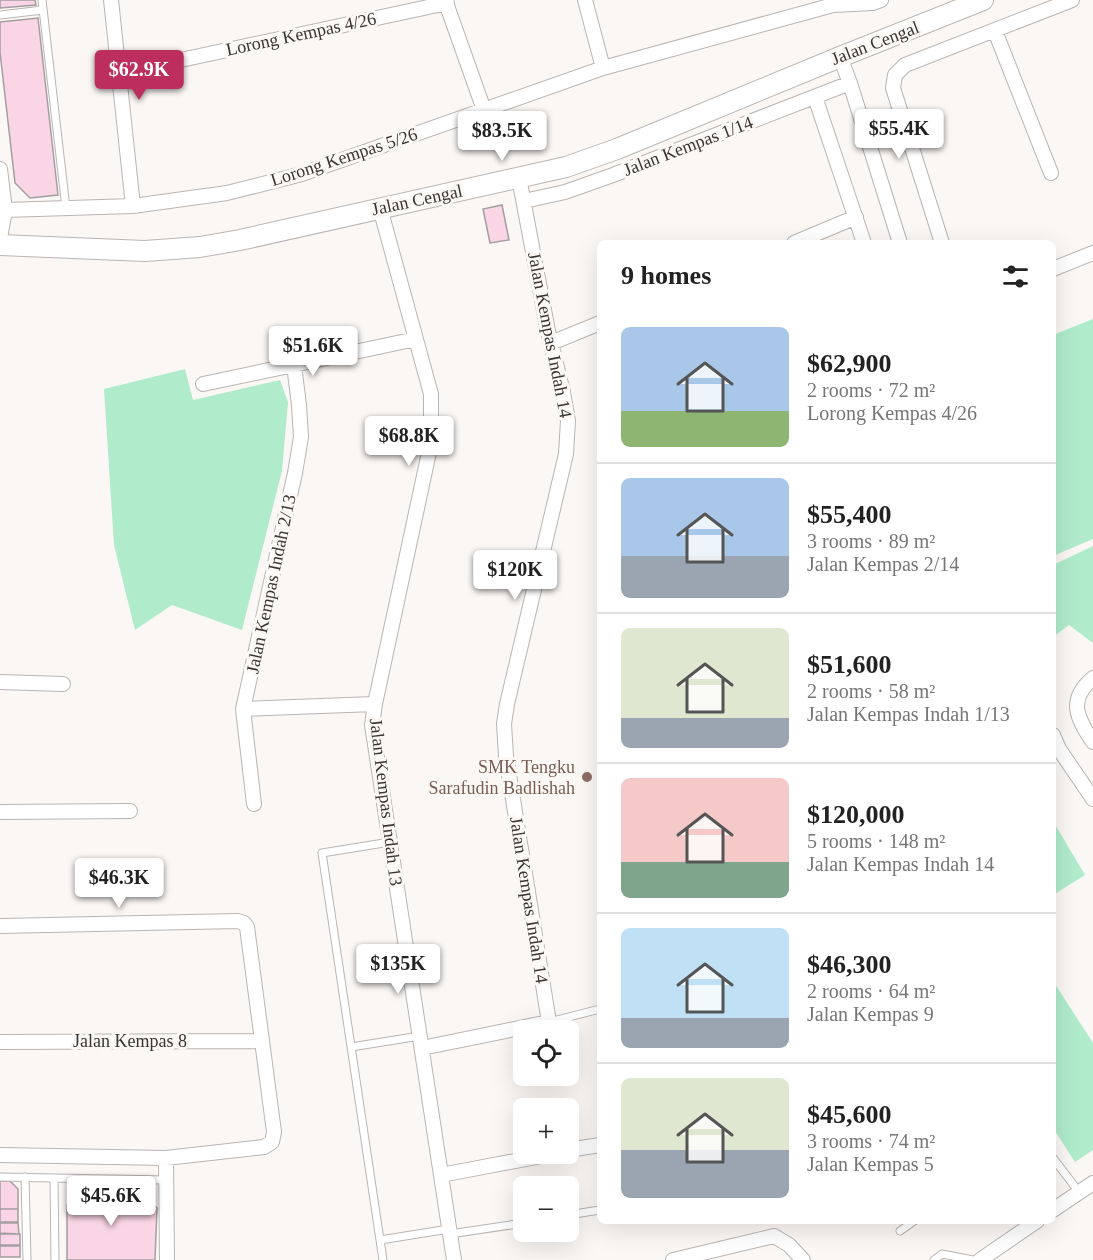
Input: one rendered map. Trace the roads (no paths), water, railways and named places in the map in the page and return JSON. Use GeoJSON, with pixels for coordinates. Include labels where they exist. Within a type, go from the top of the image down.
{"type":"FeatureCollection","features":[{"type":"Feature","properties":{"kind":"street"},"geometry":{"type":"LineString","coordinates":[[111,0],[133,206]]}},
{"type":"Feature","properties":{"kind":"street"},"geometry":{"type":"LineString","coordinates":[[585,0],[603,68]]}},
{"type":"Feature","properties":{"kind":"street","name":"Lorong Kempas 5/26"},"geometry":{"type":"LineString","coordinates":[[5,210],[133,206],[227,193],[302,174],[603,68],[833,5],[873,3],[881,0]]}},
{"type":"Feature","properties":{"kind":"street","name":"Jalan Cengal"},"geometry":{"type":"LineString","coordinates":[[0,244],[145,251],[170,250],[240,240],[566,167],[617,149],[983,0]]}},
{"type":"Feature","properties":{"kind":"street"},"geometry":{"type":"LineString","coordinates":[[941,240],[893,88],[895,75],[905,66],[1072,0]]}},
{"type":"Feature","properties":{"kind":"street"},"geometry":{"type":"LineString","coordinates":[[446,2],[484,110]]}},
{"type":"Feature","properties":{"kind":"street","name":"Lorong Kempas 4/26"},"geometry":{"type":"LineString","coordinates":[[120,73],[446,2]]}},
{"type":"Feature","properties":{"kind":"street"},"geometry":{"type":"LineString","coordinates":[[995,31],[1052,173]]}},
{"type":"Feature","properties":{"kind":"street"},"geometry":{"type":"LineString","coordinates":[[840,57],[899,240]]}},
{"type":"Feature","properties":{"kind":"street","name":"Jalan Kempas 1/14"},"geometry":{"type":"LineString","coordinates":[[524,201],[565,192],[604,178],[850,83]]}},
{"type":"Feature","properties":{"kind":"street"},"geometry":{"type":"LineString","coordinates":[[815,97],[863,240]]}},
{"type":"Feature","properties":{"kind":"street"},"geometry":{"type":"LineString","coordinates":[[0,169],[5,210],[0,238]]}},
{"type":"Feature","properties":{"kind":"street","name":"Jalan Kempas Indah 14"},"geometry":{"type":"LineString","coordinates":[[519,178],[568,421],[566,454],[504,724],[507,756],[549,1020]]}},
{"type":"Feature","properties":{"kind":"street","name":"Jalan Kempas Indah 13"},"geometry":{"type":"LineString","coordinates":[[380,208],[431,394],[430,443],[372,725],[454,1260]]}},
{"type":"Feature","properties":{"kind":"street"},"geometry":{"type":"LineString","coordinates":[[801,240],[856,217]]}},
{"type":"Feature","properties":{"kind":"street"},"geometry":{"type":"LineString","coordinates":[[1056,268],[1093,253]]}},
{"type":"Feature","properties":{"kind":"street"},"geometry":{"type":"LineString","coordinates":[[551,343],[597,324]]}},
{"type":"Feature","properties":{"kind":"street"},"geometry":{"type":"LineString","coordinates":[[203,384],[416,339]]}},
{"type":"Feature","properties":{"kind":"street","name":"Jalan Kempas Indah 2/13"},"geometry":{"type":"LineString","coordinates":[[254,804],[243,709],[297,464],[301,437],[300,405],[294,365]]}},
{"type":"Feature","properties":{"kind":"street"},"geometry":{"type":"LineString","coordinates":[[1093,678],[1080,692],[1077,702],[1079,720],[1093,742]]}},
{"type":"Feature","properties":{"kind":"street"},"geometry":{"type":"LineString","coordinates":[[0,682],[63,684]]}},
{"type":"Feature","properties":{"kind":"street"},"geometry":{"type":"LineString","coordinates":[[243,709],[375,704]]}},
{"type":"Feature","properties":{"kind":"street"},"geometry":{"type":"LineString","coordinates":[[1056,743],[1093,799]]}},
{"type":"Feature","properties":{"kind":"street"},"geometry":{"type":"LineString","coordinates":[[0,812],[130,811]]}},
{"type":"Feature","properties":{"kind":"street"},"geometry":{"type":"LineString","coordinates":[[0,926],[238,921],[244,923],[247,927],[274,1132],[272,1142],[264,1147],[166,1158],[0,1155]]}},
{"type":"Feature","properties":{"kind":"street"},"geometry":{"type":"LineString","coordinates":[[421,1042],[513,1028]]}},
{"type":"Feature","properties":{"kind":"street","name":"Jalan Kempas 8"},"geometry":{"type":"LineString","coordinates":[[0,1042],[261,1041]]}},
{"type":"Feature","properties":{"kind":"street"},"geometry":{"type":"LineString","coordinates":[[579,1148],[597,1145]]}},
{"type":"Feature","properties":{"kind":"street"},"geometry":{"type":"LineString","coordinates":[[166,1158],[167,1260]]}},
{"type":"Feature","properties":{"kind":"street"},"geometry":{"type":"LineString","coordinates":[[441,1174],[513,1161]]}},
{"type":"Feature","properties":{"kind":"street"},"geometry":{"type":"LineString","coordinates":[[1056,1208],[1093,1183]]}},
{"type":"Feature","properties":{"kind":"street"},"geometry":{"type":"LineString","coordinates":[[980,1260],[1033,1224]]}},
{"type":"Feature","properties":{"kind":"street"},"geometry":{"type":"LineString","coordinates":[[673,1260],[774,1236],[789,1245],[803,1260]]}},
{"type":"Feature","properties":{"kind":"lane"},"geometry":{"type":"LineString","coordinates":[[42,0],[66,208]]}},
{"type":"Feature","properties":{"kind":"lane"},"geometry":{"type":"LineString","coordinates":[[0,15],[43,10]]}},
{"type":"Feature","properties":{"kind":"lane"},"geometry":{"type":"LineString","coordinates":[[383,1260],[322,853],[390,842]]}},
{"type":"Feature","properties":{"kind":"lane"},"geometry":{"type":"LineString","coordinates":[[558,1020],[597,1011]]}},
{"type":"Feature","properties":{"kind":"lane"},"geometry":{"type":"LineString","coordinates":[[351,1047],[421,1042]]}},
{"type":"Feature","properties":{"kind":"lane"},"geometry":{"type":"LineString","coordinates":[[1056,1162],[1079,1192]]}},
{"type":"Feature","properties":{"kind":"lane"},"geometry":{"type":"LineString","coordinates":[[0,1177],[167,1180]]}},
{"type":"Feature","properties":{"kind":"lane"},"geometry":{"type":"LineString","coordinates":[[25,1177],[27,1260]]}},
{"type":"Feature","properties":{"kind":"lane"},"geometry":{"type":"LineString","coordinates":[[54,1178],[55,1260]]}},
{"type":"Feature","properties":{"kind":"lane"},"geometry":{"type":"LineString","coordinates":[[579,1213],[597,1210]]}},
{"type":"Feature","properties":{"kind":"lane"},"geometry":{"type":"LineString","coordinates":[[380,1240],[513,1223]]}},
{"type":"Feature","properties":{"kind":"lane"},"geometry":{"type":"LineString","coordinates":[[900,1231],[910,1224]]}},
{"type":"Feature","properties":{"kind":"lane"},"geometry":{"type":"LineString","coordinates":[[934,1260],[942,1254],[973,1260]]}},
{"type":"Feature","properties":{"kind":"place","name":"SMK Tengku Sarafudin Badlishah"},"geometry":{"type":"Point","coordinates":[587,777]}}]}
